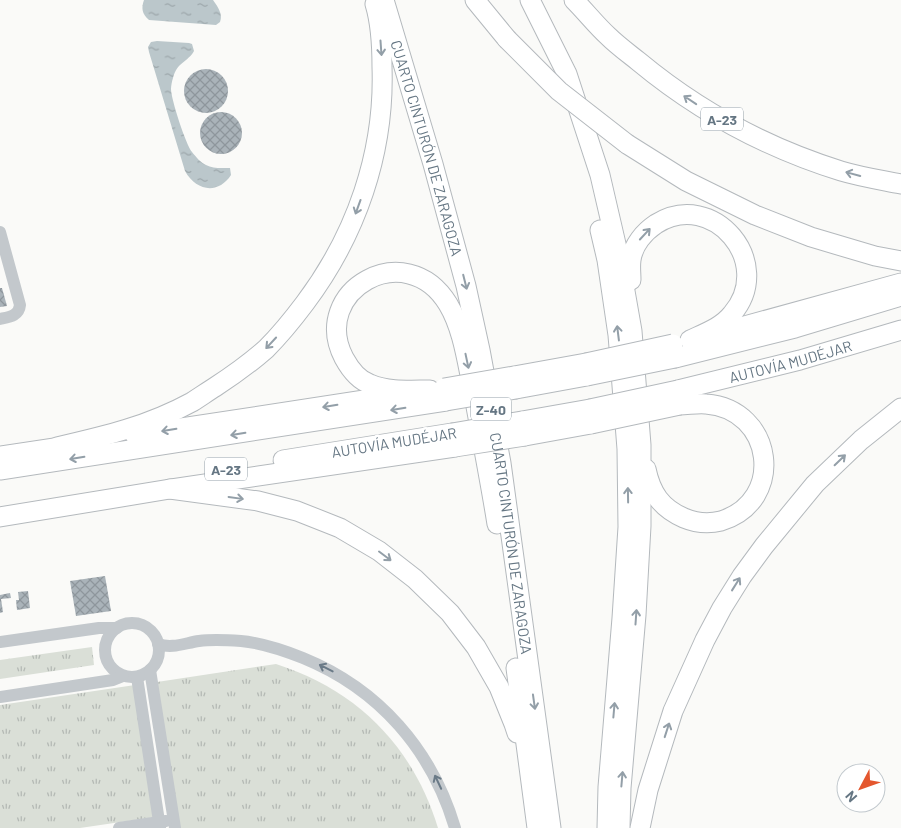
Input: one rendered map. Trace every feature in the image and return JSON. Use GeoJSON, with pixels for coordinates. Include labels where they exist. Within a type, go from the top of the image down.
{"type":"FeatureCollection","features":[{"type":"Feature","properties":{"kind":"highway"},"geometry":{"type":"LineString","coordinates":[[57,447],[114,434],[148,423],[193,402],[266,349],[294,318],[319,284],[339,251],[357,212],[371,170],[378,135],[383,89],[382,48],[378,12],[374,0]]}},
{"type":"Feature","properties":{"kind":"highway","name":"CUARTO CINTURÓN DE ZARAGOZA"},"geometry":{"type":"LineString","coordinates":[[384,0],[433,164],[466,286],[480,350],[501,463],[551,828]]}},
{"type":"Feature","properties":{"kind":"highway"},"geometry":{"type":"LineString","coordinates":[[475,0],[508,39],[560,91],[627,144],[686,181],[755,215],[810,237],[875,256],[901,261]]}},
{"type":"Feature","properties":{"kind":"highway"},"geometry":{"type":"LineString","coordinates":[[529,0],[567,74],[600,175],[619,256],[632,331]]}},
{"type":"Feature","properties":{"kind":"highway"},"geometry":{"type":"LineString","coordinates":[[529,0],[560,77],[589,180],[607,260],[618,335],[627,449],[628,527],[608,787],[607,828]]}},
{"type":"Feature","properties":{"kind":"highway","name":"A-23"},"geometry":{"type":"LineString","coordinates":[[574,0],[622,48],[657,77],[710,113],[780,148],[812,161],[842,171],[901,184]]}},
{"type":"Feature","properties":{"kind":"highway"},"geometry":{"type":"LineString","coordinates":[[620,828],[621,788],[641,526],[641,445],[632,331],[631,261],[633,251],[638,242],[645,233],[660,222],[671,217],[698,216],[710,219],[718,224],[736,240],[746,261],[747,281],[740,303],[733,314],[712,330],[679,347]]}},
{"type":"Feature","properties":{"kind":"highway"},"geometry":{"type":"LineString","coordinates":[[440,393],[377,387],[358,377],[351,370],[337,342],[336,330],[341,309],[346,299],[360,284],[372,277],[389,272],[406,273],[421,277],[439,291],[447,302],[459,331],[487,464],[501,554],[537,828]]}},
{"type":"Feature","properties":{"kind":"highway"},"geometry":{"type":"LineString","coordinates":[[679,347],[901,283]]}},
{"type":"Feature","properties":{"kind":"highway","name":"AUTOVÍA MUDÉJAR"},"geometry":{"type":"LineString","coordinates":[[0,470],[587,369],[679,347],[795,328],[901,296]]}},
{"type":"Feature","properties":{"kind":"highway","name":"AUTOVÍA MUDÉJAR"},"geometry":{"type":"LineString","coordinates":[[0,504],[454,440],[590,417],[679,398],[901,330]]}},
{"type":"Feature","properties":{"kind":"highway"},"geometry":{"type":"LineString","coordinates":[[0,456],[440,393]]}},
{"type":"Feature","properties":{"kind":"highway"},"geometry":{"type":"LineString","coordinates":[[641,445],[650,487],[662,504],[678,516],[696,522],[718,522],[730,518],[748,505],[756,495],[761,484],[764,468],[764,455],[756,433],[749,424],[729,410],[719,406],[679,398]]}},
{"type":"Feature","properties":{"kind":"highway"},"geometry":{"type":"LineString","coordinates":[[640,828],[648,790],[673,711],[705,640],[722,608],[764,546],[816,484],[861,440],[901,408]]}},
{"type":"Feature","properties":{"kind":"highway"},"geometry":{"type":"LineString","coordinates":[[0,517],[170,490],[454,440]]}},
{"type":"Feature","properties":{"kind":"highway"},"geometry":{"type":"LineString","coordinates":[[170,490],[258,501],[298,511],[340,528],[379,551],[415,579],[450,614],[476,647],[499,688],[514,724],[532,789]]}},
{"type":"Feature","properties":{"kind":"street"},"geometry":{"type":"LineString","coordinates":[[0,232],[20,299],[20,309],[13,315],[0,318]]}},
{"type":"Feature","properties":{"kind":"street"},"geometry":{"type":"LineString","coordinates":[[0,642],[99,628],[117,628],[127,624],[140,625],[151,632],[158,644],[157,660],[150,670],[142,676],[123,676],[113,680],[0,697]]}},
{"type":"Feature","properties":{"kind":"street"},"geometry":{"type":"LineString","coordinates":[[117,628],[108,638],[105,650],[108,663],[112,669],[123,676]]}},
{"type":"Feature","properties":{"kind":"street"},"geometry":{"type":"LineString","coordinates":[[158,644],[167,646],[200,641],[228,640],[262,644],[312,661],[346,680],[380,705],[408,736],[433,773],[450,811],[455,828]]}},
{"type":"Feature","properties":{"kind":"street"},"geometry":{"type":"LineString","coordinates":[[120,828],[174,824],[150,670]]}},
{"type":"Feature","properties":{"kind":"street"},"geometry":{"type":"LineString","coordinates":[[137,677],[160,825]]}},
{"type":"Feature","properties":{"kind":"green space"},"geometry":{"type":"Polygon","coordinates":[[[92,647],[94,665],[0,679],[0,660],[92,647]]]}},
{"type":"Feature","properties":{"kind":"green space"},"geometry":{"type":"Polygon","coordinates":[[[276,664],[305,675],[332,689],[378,725],[414,771],[427,798],[438,828],[179,828],[157,682],[276,664]]]}},
{"type":"Feature","properties":{"kind":"green space"},"geometry":{"type":"Polygon","coordinates":[[[135,685],[155,817],[80,828],[0,828],[0,705],[135,685]]]}},
{"type":"Feature","properties":{"kind":"water"},"geometry":{"type":"Polygon","coordinates":[[[144,0],[213,0],[218,8],[221,19],[216,25],[149,20],[143,11],[144,0]]]}},
{"type":"Feature","properties":{"kind":"water"},"geometry":{"type":"Polygon","coordinates":[[[151,42],[192,44],[194,51],[177,69],[171,89],[176,111],[189,148],[204,164],[218,168],[230,168],[231,175],[220,186],[207,188],[201,186],[195,183],[185,171],[149,52],[148,47],[151,42]]]}},
{"type":"Feature","properties":{"kind":"building"},"geometry":{"type":"Polygon","coordinates":[[[210,69],[222,75],[227,82],[227,100],[222,107],[215,112],[202,113],[194,110],[187,103],[184,87],[187,79],[194,72],[210,69]]]}},
{"type":"Feature","properties":{"kind":"building"},"geometry":{"type":"Polygon","coordinates":[[[225,112],[233,115],[239,121],[242,133],[239,145],[233,151],[217,154],[209,151],[203,145],[200,129],[203,121],[209,115],[225,112]]]}},
{"type":"Feature","properties":{"kind":"building"},"geometry":{"type":"Polygon","coordinates":[[[0,288],[2,288],[7,306],[0,307],[0,288]]]}},
{"type":"Feature","properties":{"kind":"building"},"geometry":{"type":"Polygon","coordinates":[[[105,576],[111,611],[76,616],[70,581],[105,576]]]}},
{"type":"Feature","properties":{"kind":"building"},"geometry":{"type":"Polygon","coordinates":[[[28,591],[30,608],[17,610],[16,600],[19,600],[18,592],[28,591]]]}},
{"type":"Feature","properties":{"kind":"building"},"geometry":{"type":"Polygon","coordinates":[[[10,593],[11,598],[1,599],[3,612],[0,613],[0,595],[10,593]]]}}]}
